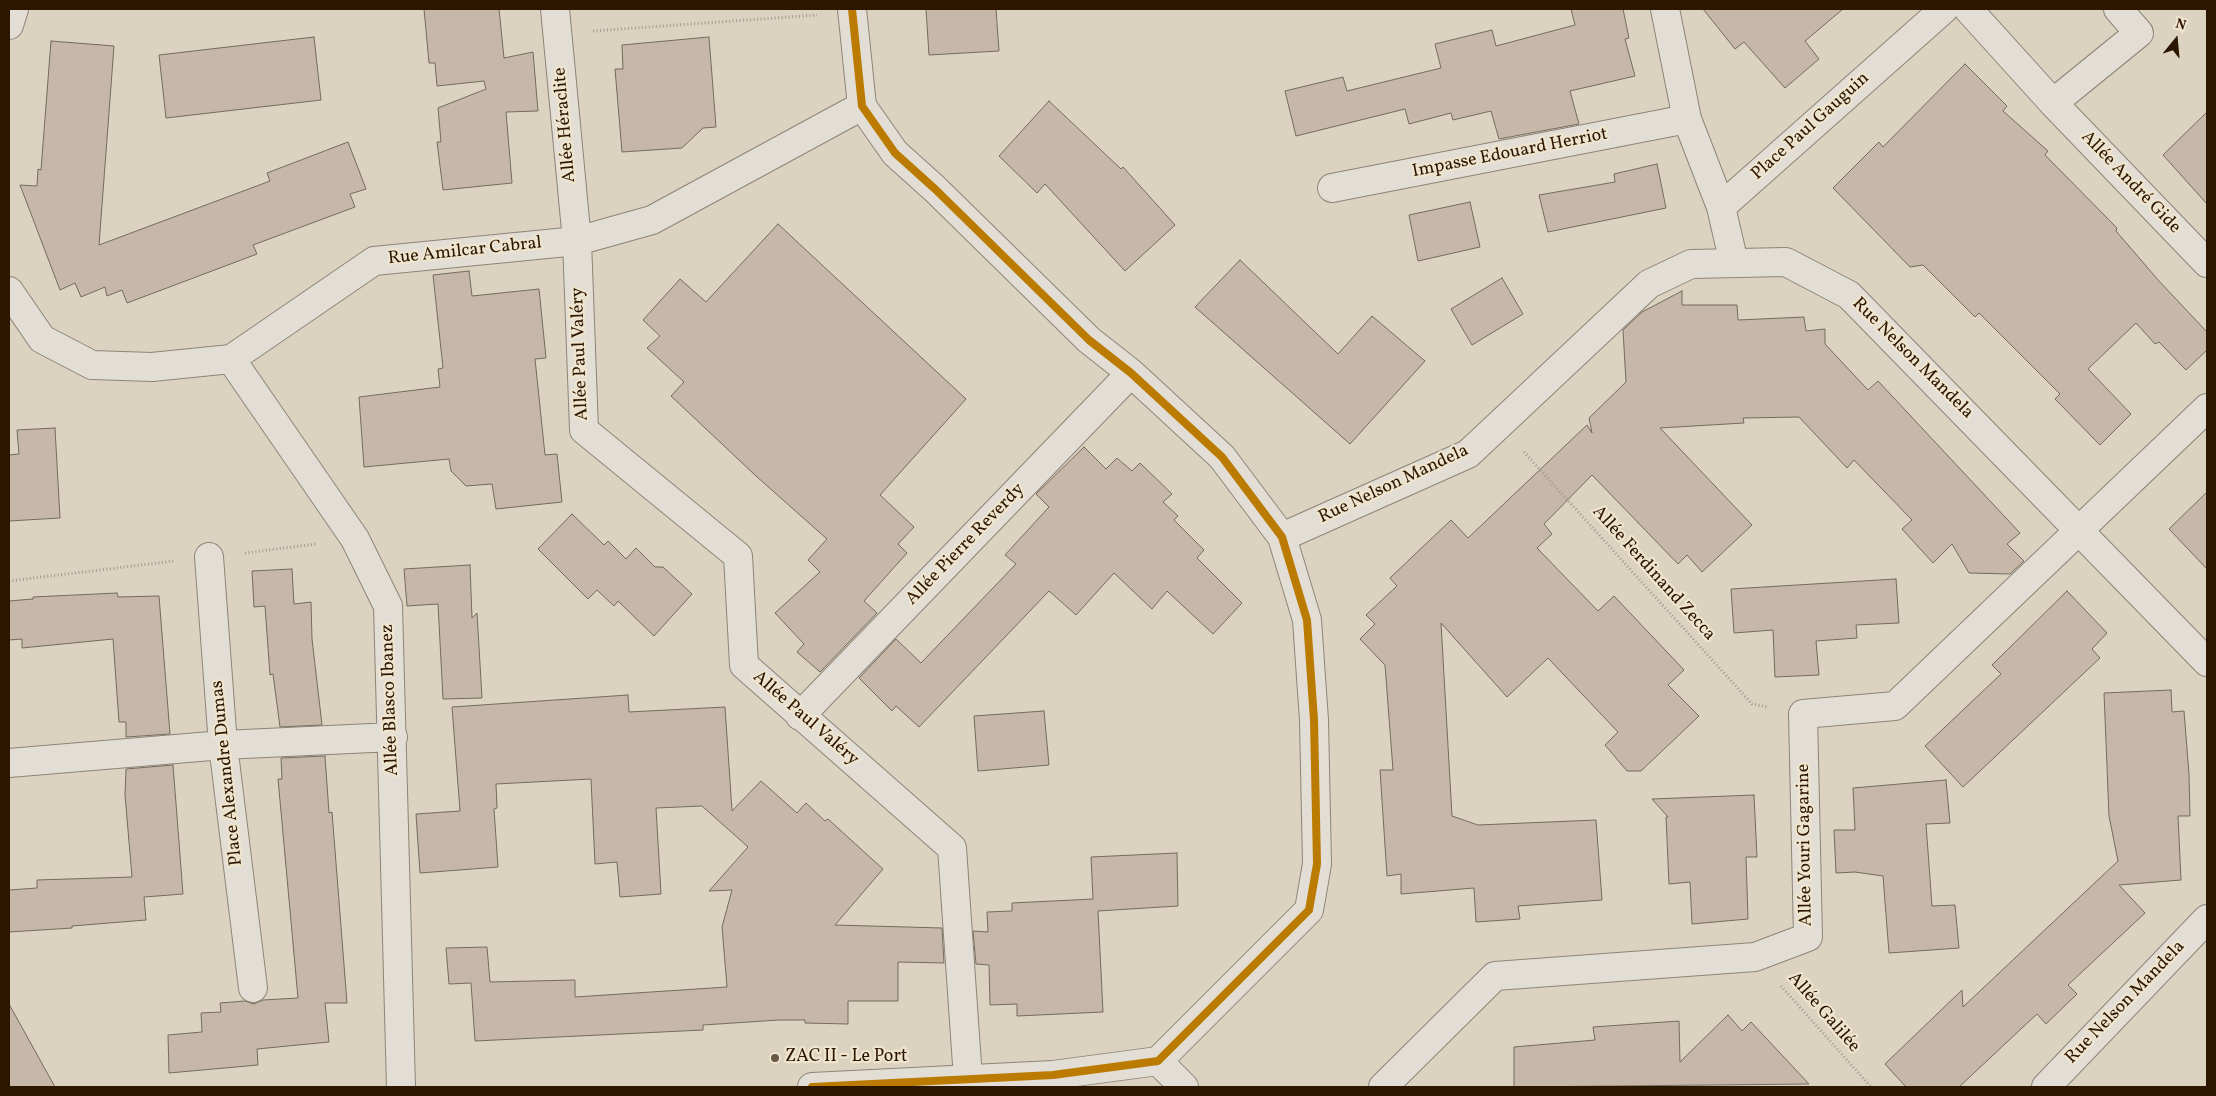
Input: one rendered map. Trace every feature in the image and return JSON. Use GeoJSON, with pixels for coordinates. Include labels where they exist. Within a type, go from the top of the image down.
{"type":"FeatureCollection","features":[{"type":"Feature","properties":{"kind":"street"},"geometry":{"type":"LineString","coordinates":[[9,25],[14,9]]}},
{"type":"Feature","properties":{"kind":"street"},"geometry":{"type":"LineString","coordinates":[[1665,9],[1687,119],[1721,207],[1734,263]]}},
{"type":"Feature","properties":{"kind":"street","name":"Place Paul Gauguin"},"geometry":{"type":"LineString","coordinates":[[1721,207],[1944,9]]}},
{"type":"Feature","properties":{"kind":"street","name":"Allée André Gide"},"geometry":{"type":"LineString","coordinates":[[1968,9],[2053,103],[2207,263]]}},
{"type":"Feature","properties":{"kind":"street"},"geometry":{"type":"LineString","coordinates":[[2053,103],[2140,32],[2118,9]]}},
{"type":"Feature","properties":{"kind":"street"},"geometry":{"type":"LineString","coordinates":[[812,1087],[902,1086],[968,1079],[1055,1081],[1158,1061],[1309,910],[1317,864],[1314,720],[1307,620],[1282,537],[1222,457],[1131,373],[1089,340],[935,189],[895,153],[862,106],[852,11]]}},
{"type":"Feature","properties":{"kind":"street","name":"Allée Héraclite"},"geometry":{"type":"LineString","coordinates":[[556,21],[577,242]]}},
{"type":"Feature","properties":{"kind":"street","name":"Rue Amilcar Cabral"},"geometry":{"type":"LineString","coordinates":[[9,291],[42,339],[92,364],[152,367],[231,359],[374,261],[577,242],[652,220],[862,106]]}},
{"type":"Feature","properties":{"kind":"street","name":"Impasse Edouard Herriot"},"geometry":{"type":"LineString","coordinates":[[1332,188],[1687,119]]}},
{"type":"Feature","properties":{"kind":"street","name":"Allée Paul Valéry"},"geometry":{"type":"LineString","coordinates":[[577,242],[584,430],[738,556],[744,665],[952,848],[968,1079]]}},
{"type":"Feature","properties":{"kind":"street","name":"Rue Nelson Mandela"},"geometry":{"type":"LineString","coordinates":[[1282,537],[1468,454],[1649,284],[1691,264],[1786,262],[1849,294],[2079,528],[2207,662]]}},
{"type":"Feature","properties":{"kind":"street","name":"Allée Blasco Ibanez"},"geometry":{"type":"LineString","coordinates":[[231,359],[355,539],[388,606],[401,1087]]}},
{"type":"Feature","properties":{"kind":"street","name":"Allée Pierre Reverdy"},"geometry":{"type":"LineString","coordinates":[[800,716],[1131,373]]}},
{"type":"Feature","properties":{"kind":"street"},"geometry":{"type":"LineString","coordinates":[[1803,714],[1895,706],[2079,528],[2207,408]]}},
{"type":"Feature","properties":{"kind":"street","name":"Place Alexandre Dumas"},"geometry":{"type":"LineString","coordinates":[[209,557],[223,745],[253,988]]}},
{"type":"Feature","properties":{"kind":"street","name":"Allée Youri Gagarine"},"geometry":{"type":"LineString","coordinates":[[1383,1087],[1495,976],[1756,957],[1808,937],[1803,714]]}},
{"type":"Feature","properties":{"kind":"street"},"geometry":{"type":"LineString","coordinates":[[9,763],[223,745],[393,737]]}},
{"type":"Feature","properties":{"kind":"street","name":"Rue Nelson Mandela"},"geometry":{"type":"LineString","coordinates":[[2046,1087],[2207,919]]}},
{"type":"Feature","properties":{"kind":"street"},"geometry":{"type":"LineString","coordinates":[[1158,1061],[1184,1087]]}},
{"type":"Feature","properties":{"kind":"path"},"geometry":{"type":"LineString","coordinates":[[556,21],[852,11]]}},
{"type":"Feature","properties":{"kind":"path","name":"Allée Ferdinand Zecca"},"geometry":{"type":"LineString","coordinates":[[1498,424],[1752,704],[1803,714]]}},
{"type":"Feature","properties":{"kind":"path","name":"Allée Galilée"},"geometry":{"type":"LineString","coordinates":[[1756,957],[1870,1087]]}},
{"type":"Feature","properties":{"kind":"building"},"geometry":{"type":"Polygon","coordinates":[[[424,9],[499,9],[504,58],[533,52],[538,111],[506,112],[512,183],[443,190],[437,142],[441,142],[438,108],[486,89],[484,81],[437,86],[435,63],[429,63],[424,9]]]}},
{"type":"Feature","properties":{"kind":"building"},"geometry":{"type":"Polygon","coordinates":[[[926,9],[996,9],[999,51],[929,55],[926,9]]]}},
{"type":"Feature","properties":{"kind":"building"},"geometry":{"type":"Polygon","coordinates":[[[1571,9],[1623,9],[1629,38],[1625,39],[1635,76],[1570,91],[1579,124],[1499,139],[1491,111],[1453,120],[1451,113],[1409,124],[1405,109],[1296,136],[1285,91],[1343,77],[1347,91],[1441,68],[1435,44],[1492,30],[1496,46],[1575,25],[1571,9]]]}},
{"type":"Feature","properties":{"kind":"building"},"geometry":{"type":"Polygon","coordinates":[[[1703,9],[1843,9],[1805,41],[1819,59],[1785,88],[1744,42],[1735,49],[1703,9]]]}},
{"type":"Feature","properties":{"kind":"building"},"geometry":{"type":"Polygon","coordinates":[[[314,37],[321,100],[166,118],[159,55],[314,37]]]}},
{"type":"Feature","properties":{"kind":"building"},"geometry":{"type":"Polygon","coordinates":[[[709,37],[716,127],[703,128],[682,148],[622,152],[615,69],[623,69],[622,45],[709,37]]]}},
{"type":"Feature","properties":{"kind":"building"},"geometry":{"type":"Polygon","coordinates":[[[51,41],[114,46],[99,245],[270,181],[267,173],[348,142],[366,189],[350,194],[355,207],[253,245],[257,254],[127,303],[122,290],[107,296],[105,287],[81,297],[75,283],[60,290],[20,185],[37,186],[38,169],[41,170],[51,41]]]}},
{"type":"Feature","properties":{"kind":"building"},"geometry":{"type":"Polygon","coordinates":[[[1965,64],[2007,106],[2003,111],[2048,151],[2045,155],[2117,228],[2116,231],[2159,281],[2207,332],[2207,350],[2186,370],[2159,342],[2155,344],[2136,323],[2088,369],[2131,414],[2100,445],[2055,399],[2060,394],[1979,313],[1975,317],[1923,265],[1910,267],[1833,188],[1879,142],[1883,147],[1965,64]]]}},
{"type":"Feature","properties":{"kind":"building"},"geometry":{"type":"Polygon","coordinates":[[[1049,101],[1121,169],[1123,167],[1175,225],[1125,271],[1045,184],[1037,193],[999,156],[1049,101]]]}},
{"type":"Feature","properties":{"kind":"building"},"geometry":{"type":"Polygon","coordinates":[[[2207,112],[2207,204],[2163,155],[2207,112]]]}},
{"type":"Feature","properties":{"kind":"building"},"geometry":{"type":"Polygon","coordinates":[[[1657,164],[1666,208],[1548,232],[1539,195],[1615,182],[1614,174],[1657,164]]]}},
{"type":"Feature","properties":{"kind":"building"},"geometry":{"type":"Polygon","coordinates":[[[1470,202],[1480,247],[1418,261],[1409,215],[1470,202]]]}},
{"type":"Feature","properties":{"kind":"building"},"geometry":{"type":"Polygon","coordinates":[[[778,224],[966,399],[880,495],[914,527],[898,544],[907,553],[864,601],[877,613],[820,672],[797,652],[804,644],[775,613],[820,572],[808,560],[827,539],[756,476],[671,396],[684,382],[647,348],[660,336],[643,320],[680,279],[706,302],[778,224]]]}},
{"type":"Feature","properties":{"kind":"building"},"geometry":{"type":"Polygon","coordinates":[[[1240,260],[1338,354],[1372,316],[1425,361],[1350,444],[1195,307],[1240,260]]]}},
{"type":"Feature","properties":{"kind":"building"},"geometry":{"type":"Polygon","coordinates":[[[469,271],[472,296],[539,289],[546,358],[535,359],[545,455],[557,454],[562,502],[496,509],[492,484],[466,486],[451,471],[449,459],[364,467],[359,397],[440,387],[438,369],[443,368],[433,275],[469,271]]]}},
{"type":"Feature","properties":{"kind":"building"},"geometry":{"type":"Polygon","coordinates":[[[1502,278],[1523,314],[1472,345],[1451,309],[1502,278]]]}},
{"type":"Feature","properties":{"kind":"building"},"geometry":{"type":"Polygon","coordinates":[[[1682,291],[1682,305],[1737,305],[1738,320],[1804,317],[1806,331],[1825,329],[1825,344],[1868,390],[1878,381],[2020,533],[2007,544],[2024,561],[2010,574],[1969,573],[1952,544],[1933,563],[1902,529],[1912,520],[1854,460],[1847,468],[1799,417],[1743,418],[1744,423],[1660,428],[1752,525],[1702,572],[1687,555],[1678,564],[1592,475],[1544,524],[1552,534],[1537,548],[1598,611],[1614,596],[1684,670],[1668,685],[1699,716],[1641,771],[1627,771],[1605,745],[1618,732],[1548,658],[1507,697],[1441,623],[1452,816],[1478,825],[1596,820],[1602,900],[1518,906],[1520,919],[1476,922],[1474,888],[1401,894],[1401,874],[1387,876],[1380,770],[1393,770],[1385,665],[1360,639],[1375,624],[1366,615],[1397,586],[1390,578],[1451,520],[1468,538],[1587,425],[1592,433],[1589,418],[1626,382],[1623,330],[1642,312],[1682,291]]]}},
{"type":"Feature","properties":{"kind":"building"},"geometry":{"type":"Polygon","coordinates":[[[55,428],[60,518],[9,521],[9,455],[19,454],[17,430],[55,428]]]}},
{"type":"Feature","properties":{"kind":"building"},"geometry":{"type":"Polygon","coordinates":[[[1084,447],[1106,469],[1117,458],[1132,471],[1140,463],[1172,494],[1163,502],[1178,516],[1174,520],[1204,550],[1197,558],[1242,603],[1213,634],[1167,591],[1152,609],[1114,573],[1076,615],[1049,591],[919,727],[896,706],[892,711],[859,678],[896,639],[921,663],[1016,564],[1005,555],[1049,507],[1036,494],[1084,447]]]}},
{"type":"Feature","properties":{"kind":"building"},"geometry":{"type":"Polygon","coordinates":[[[2207,492],[2207,569],[2169,529],[2207,492]]]}},
{"type":"Feature","properties":{"kind":"building"},"geometry":{"type":"Polygon","coordinates":[[[572,514],[604,545],[608,541],[626,559],[636,548],[655,567],[663,567],[692,594],[654,636],[618,601],[614,606],[597,590],[588,599],[538,549],[572,514]]]}},
{"type":"Feature","properties":{"kind":"building"},"geometry":{"type":"Polygon","coordinates":[[[470,565],[472,618],[477,613],[482,698],[443,699],[438,604],[407,606],[404,569],[470,565]]]}},
{"type":"Feature","properties":{"kind":"building"},"geometry":{"type":"Polygon","coordinates":[[[292,569],[294,604],[311,602],[312,639],[322,725],[280,727],[273,674],[270,675],[265,606],[254,607],[252,571],[292,569]]]}},
{"type":"Feature","properties":{"kind":"building"},"geometry":{"type":"Polygon","coordinates":[[[1896,579],[1899,623],[1856,625],[1857,638],[1816,641],[1819,675],[1775,677],[1773,630],[1734,633],[1731,589],[1896,579]]]}},
{"type":"Feature","properties":{"kind":"building"},"geometry":{"type":"Polygon","coordinates":[[[2067,591],[2107,633],[2092,649],[2100,658],[1963,787],[1925,746],[2001,674],[1992,665],[2067,591]]]}},
{"type":"Feature","properties":{"kind":"building"},"geometry":{"type":"Polygon","coordinates":[[[117,593],[118,597],[159,596],[170,734],[126,737],[126,722],[119,722],[113,639],[22,648],[22,639],[9,640],[9,601],[33,599],[33,597],[117,593]]]}},
{"type":"Feature","properties":{"kind":"building"},"geometry":{"type":"Polygon","coordinates":[[[2171,690],[2172,712],[2184,711],[2189,774],[2190,816],[2178,816],[2181,880],[2119,885],[2145,913],[2068,985],[2077,994],[2046,1024],[2037,1014],[1959,1087],[1906,1087],[1885,1064],[1962,990],[1963,1007],[2118,861],[2109,816],[2104,693],[2171,690]]]}},
{"type":"Feature","properties":{"kind":"building"},"geometry":{"type":"Polygon","coordinates":[[[628,695],[629,712],[725,707],[732,811],[761,781],[797,813],[806,803],[825,821],[828,819],[883,869],[835,925],[942,928],[944,963],[898,962],[898,1001],[848,1001],[848,1024],[805,1023],[805,1020],[779,1020],[703,1025],[703,1030],[475,1041],[471,983],[449,984],[446,948],[487,947],[490,982],[575,980],[575,997],[727,987],[722,927],[732,890],[709,891],[748,847],[702,806],[656,808],[661,894],[620,897],[617,862],[595,864],[591,779],[496,784],[497,808],[494,809],[498,867],[420,873],[416,814],[460,811],[452,707],[628,695]]]}},
{"type":"Feature","properties":{"kind":"building"},"geometry":{"type":"Polygon","coordinates":[[[1044,711],[1049,765],[978,771],[974,716],[1044,711]]]}},
{"type":"Feature","properties":{"kind":"building"},"geometry":{"type":"Polygon","coordinates":[[[325,756],[329,813],[332,812],[347,1003],[325,1003],[329,1042],[257,1049],[258,1065],[169,1073],[168,1035],[202,1032],[201,1013],[221,1012],[220,1003],[245,1001],[254,1004],[263,1000],[298,998],[278,779],[282,779],[281,758],[325,756]]]}},
{"type":"Feature","properties":{"kind":"building"},"geometry":{"type":"Polygon","coordinates":[[[173,765],[183,894],[144,897],[146,920],[72,926],[72,928],[9,932],[9,890],[37,888],[37,880],[132,877],[125,795],[126,769],[173,765]]]}},
{"type":"Feature","properties":{"kind":"building"},"geometry":{"type":"Polygon","coordinates":[[[1946,780],[1950,823],[1926,824],[1932,906],[1955,905],[1959,948],[1889,953],[1883,876],[1855,872],[1836,873],[1834,830],[1855,830],[1853,788],[1946,780]]]}},
{"type":"Feature","properties":{"kind":"building"},"geometry":{"type":"Polygon","coordinates":[[[1754,795],[1757,857],[1746,857],[1748,919],[1692,924],[1690,882],[1669,884],[1666,817],[1668,817],[1652,799],[1754,795]]]}},
{"type":"Feature","properties":{"kind":"building"},"geometry":{"type":"Polygon","coordinates":[[[1177,853],[1178,906],[1098,911],[1103,1012],[1017,1016],[1017,1004],[990,1005],[989,965],[976,964],[973,931],[988,932],[987,912],[1012,911],[1012,903],[1093,899],[1091,857],[1177,853]]]}},
{"type":"Feature","properties":{"kind":"building"},"geometry":{"type":"Polygon","coordinates":[[[9,1004],[55,1087],[9,1087],[9,1004]]]}},
{"type":"Feature","properties":{"kind":"building"},"geometry":{"type":"Polygon","coordinates":[[[1728,1015],[1742,1031],[1751,1022],[1809,1084],[1514,1087],[1514,1047],[1595,1040],[1593,1027],[1679,1021],[1680,1062],[1728,1015]]]}},
{"type":"Feature","properties":{"kind":"transit line"},"geometry":{"type":"LineString","coordinates":[[812,1087],[1053,1075],[1158,1061],[1309,910],[1317,864],[1314,720],[1307,620],[1282,537],[1222,457],[1131,373],[1089,340],[935,189],[895,153],[862,106],[852,9]]}},
{"type":"Feature","properties":{"kind":"place","name":"ZAC II - Le Port"},"geometry":{"type":"Point","coordinates":[775,1058]}}]}
